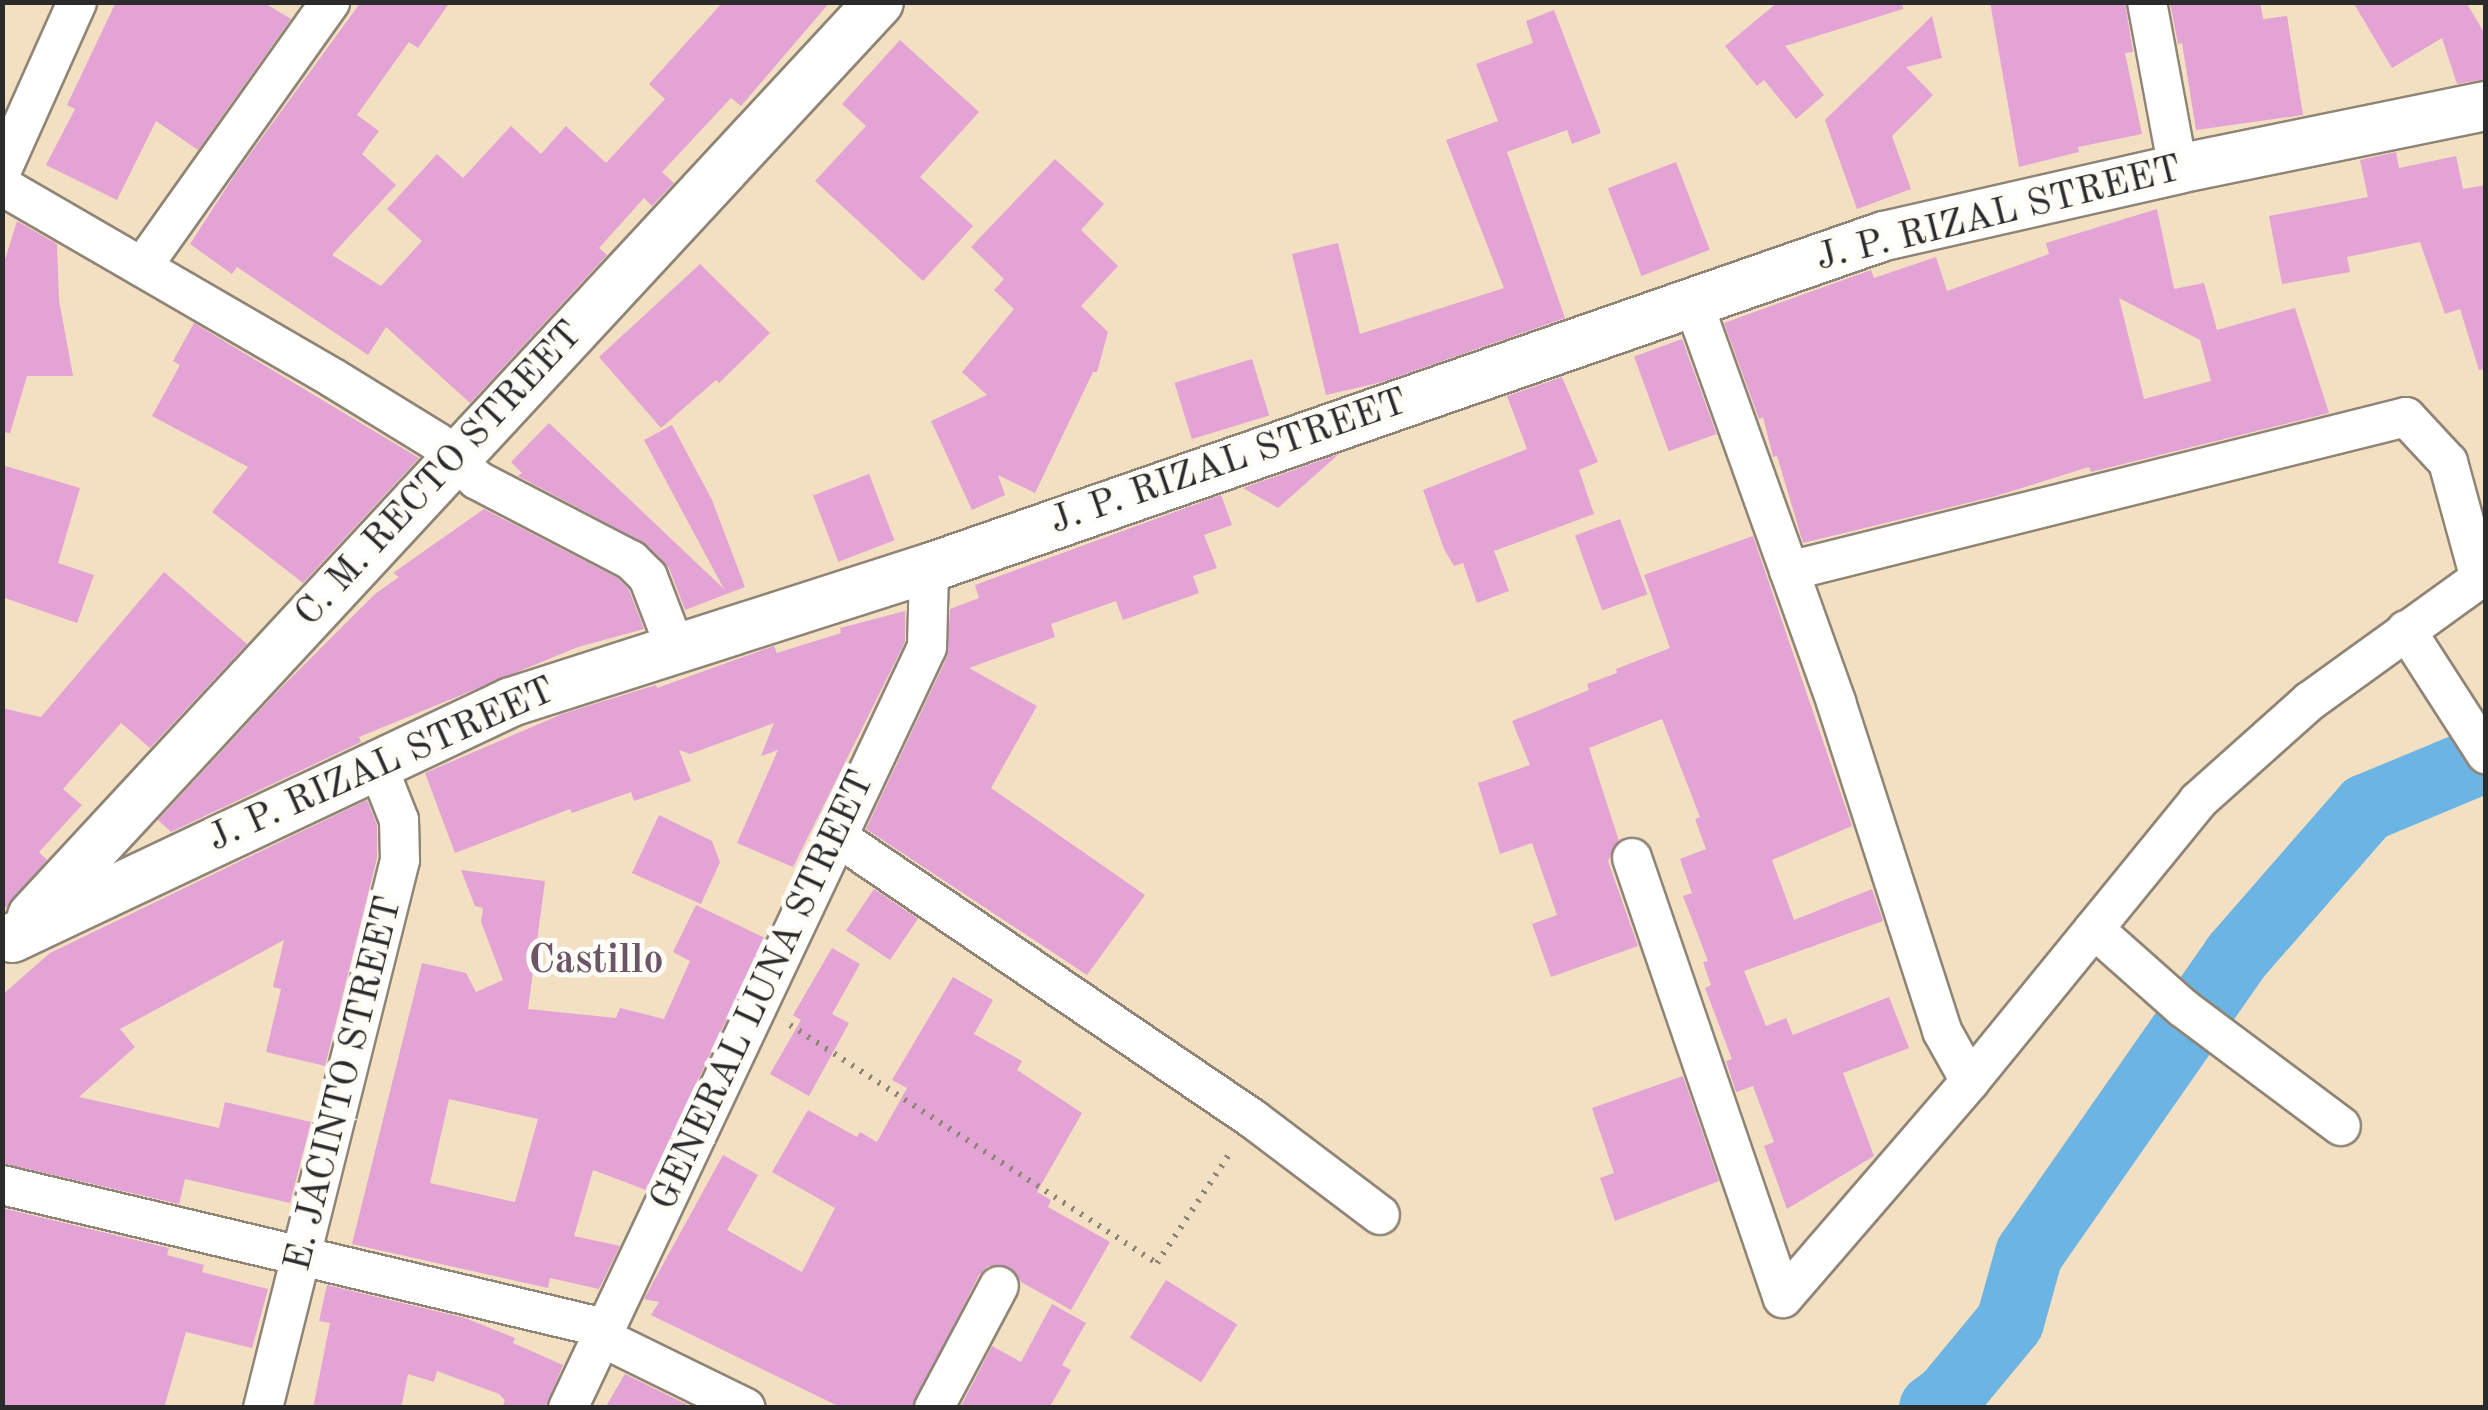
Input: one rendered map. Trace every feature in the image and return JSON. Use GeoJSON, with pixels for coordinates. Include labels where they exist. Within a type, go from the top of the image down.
{"type":"FeatureCollection","features":[{"type":"Feature","properties":{"kind":"main road","name":"C. M. RECTO STREET"},"geometry":{"type":"LineString","coordinates":[[7,943],[879,2]]}},
{"type":"Feature","properties":{"kind":"main road","name":"J. P. RIZAL STREET"},"geometry":{"type":"LineString","coordinates":[[7,943],[376,762],[511,702],[929,568],[1884,236],[2178,169],[2486,106]]}},
{"type":"Feature","properties":{"kind":"street"},"geometry":{"type":"LineString","coordinates":[[2,170],[77,2]]}},
{"type":"Feature","properties":{"kind":"street"},"geometry":{"type":"LineString","coordinates":[[142,267],[330,2]]}},
{"type":"Feature","properties":{"kind":"street"},"geometry":{"type":"LineString","coordinates":[[2148,2],[2178,169]]}},
{"type":"Feature","properties":{"kind":"street"},"geometry":{"type":"LineString","coordinates":[[2,186],[333,378],[456,458],[477,480],[631,560],[648,576],[676,650]]}},
{"type":"Feature","properties":{"kind":"street"},"geometry":{"type":"LineString","coordinates":[[1693,302],[1789,570],[1942,1032],[1970,1081]]}},
{"type":"Feature","properties":{"kind":"street"},"geometry":{"type":"LineString","coordinates":[[1632,858],[1784,1298],[1970,1081],[2198,801],[2310,701],[2482,575],[2448,462],[2406,417],[1789,570]]}},
{"type":"Feature","properties":{"kind":"street","name":"GENERAL LUNA STREET"},"geometry":{"type":"LineString","coordinates":[[568,1408],[927,647],[929,568]]}},
{"type":"Feature","properties":{"kind":"street"},"geometry":{"type":"LineString","coordinates":[[2406,630],[2481,747]]}},
{"type":"Feature","properties":{"kind":"street","name":"E. JACINTO STREET"},"geometry":{"type":"LineString","coordinates":[[263,1408],[400,860],[400,820],[376,762]]}},
{"type":"Feature","properties":{"kind":"street"},"geometry":{"type":"LineString","coordinates":[[839,838],[1253,1119],[1380,1215]]}},
{"type":"Feature","properties":{"kind":"street"},"geometry":{"type":"LineString","coordinates":[[2094,929],[2183,1008],[2340,1126]]}},
{"type":"Feature","properties":{"kind":"street"},"geometry":{"type":"LineString","coordinates":[[2,1185],[304,1254],[602,1332],[746,1408]]}},
{"type":"Feature","properties":{"kind":"street"},"geometry":{"type":"LineString","coordinates":[[934,1408],[999,1286]]}},
{"type":"Feature","properties":{"kind":"path"},"geometry":{"type":"LineString","coordinates":[[759,1006],[1157,1262],[1253,1119]]}},
{"type":"Feature","properties":{"kind":"building"},"geometry":{"type":"Polygon","coordinates":[[[116,2],[263,2],[291,19],[198,150],[156,121],[117,200],[46,165],[75,109],[67,105],[116,2]]]}},
{"type":"Feature","properties":{"kind":"building"},"geometry":{"type":"Polygon","coordinates":[[[361,2],[450,2],[418,48],[409,42],[357,115],[379,131],[362,154],[396,185],[332,255],[381,286],[422,241],[387,209],[437,154],[463,178],[511,126],[541,154],[566,126],[606,163],[665,99],[649,84],[723,2],[830,2],[741,106],[731,98],[662,172],[674,183],[652,206],[644,198],[599,248],[607,255],[470,403],[386,327],[368,355],[237,267],[232,274],[190,244],[234,176],[361,2]]]}},
{"type":"Feature","properties":{"kind":"building"},"geometry":{"type":"Polygon","coordinates":[[[1778,2],[1902,2],[1903,9],[1785,46],[1824,95],[1796,119],[1764,80],[1757,86],[1725,46],[1778,2]]]}},
{"type":"Feature","properties":{"kind":"building"},"geometry":{"type":"Polygon","coordinates":[[[1990,2],[2125,2],[2133,52],[2125,53],[2142,134],[2078,147],[2079,152],[2019,167],[1990,2]]]}},
{"type":"Feature","properties":{"kind":"building"},"geometry":{"type":"Polygon","coordinates":[[[2170,2],[2260,2],[2263,19],[2287,16],[2303,115],[2196,130],[2182,43],[2178,44],[2170,2]]]}},
{"type":"Feature","properties":{"kind":"building"},"geometry":{"type":"Polygon","coordinates":[[[2353,2],[2466,2],[2486,36],[2486,79],[2457,84],[2442,38],[2392,68],[2353,2]]]}},
{"type":"Feature","properties":{"kind":"building"},"geometry":{"type":"Polygon","coordinates":[[[1554,10],[1601,133],[1572,144],[1567,130],[1507,152],[1565,318],[1382,382],[1326,395],[1292,254],[1338,243],[1360,334],[1504,288],[1446,140],[1498,121],[1476,64],[1533,43],[1526,21],[1554,10]]]}},
{"type":"Feature","properties":{"kind":"building"},"geometry":{"type":"Polygon","coordinates":[[[1932,16],[1942,58],[1906,67],[1933,95],[1892,136],[1911,189],[1857,209],[1825,120],[1932,16]]]}},
{"type":"Feature","properties":{"kind":"building"},"geometry":{"type":"Polygon","coordinates":[[[900,40],[979,112],[920,177],[973,226],[923,281],[815,181],[866,126],[842,104],[900,40]]]}},
{"type":"Feature","properties":{"kind":"building"},"geometry":{"type":"Polygon","coordinates":[[[2396,152],[2399,168],[2456,156],[2463,189],[2486,185],[2486,369],[2479,370],[2460,309],[2445,314],[2420,242],[2347,257],[2350,272],[2282,284],[2269,216],[2368,197],[2360,160],[2396,152]]]}},
{"type":"Feature","properties":{"kind":"building"},"geometry":{"type":"Polygon","coordinates":[[[1055,159],[1104,204],[1081,230],[1118,266],[1081,306],[1108,332],[1097,372],[1093,372],[1035,493],[998,475],[1005,495],[972,510],[931,421],[987,395],[962,372],[1014,309],[994,290],[1004,279],[971,247],[1055,159]]]}},
{"type":"Feature","properties":{"kind":"building"},"geometry":{"type":"Polygon","coordinates":[[[1676,162],[1710,250],[1642,276],[1608,188],[1676,162]]]}},
{"type":"Feature","properties":{"kind":"building"},"geometry":{"type":"Polygon","coordinates":[[[2157,209],[2174,289],[2204,283],[2217,330],[2295,308],[2329,413],[2091,472],[2089,467],[1996,496],[1803,543],[1763,417],[1759,419],[1724,323],[1871,270],[1874,278],[1936,257],[1947,291],[2049,254],[2046,243],[2157,209]],[[2119,298],[2144,399],[2211,381],[2200,340],[2119,298]]]}},
{"type":"Feature","properties":{"kind":"building"},"geometry":{"type":"Polygon","coordinates":[[[17,221],[57,244],[59,300],[73,376],[27,376],[10,433],[2,432],[2,269],[17,221]]]}},
{"type":"Feature","properties":{"kind":"building"},"geometry":{"type":"Polygon","coordinates":[[[700,264],[770,333],[719,383],[716,380],[661,428],[599,357],[700,264]]]}},
{"type":"Feature","properties":{"kind":"building"},"geometry":{"type":"Polygon","coordinates":[[[194,323],[419,458],[303,583],[212,512],[248,467],[152,416],[180,365],[173,361],[194,323]]]}},
{"type":"Feature","properties":{"kind":"building"},"geometry":{"type":"Polygon","coordinates":[[[1682,339],[1717,434],[1669,451],[1634,356],[1682,339]]]}},
{"type":"Feature","properties":{"kind":"building"},"geometry":{"type":"Polygon","coordinates":[[[1252,359],[1269,415],[1192,439],[1175,383],[1252,359]]]}},
{"type":"Feature","properties":{"kind":"building"},"geometry":{"type":"Polygon","coordinates":[[[1562,377],[1598,462],[1579,470],[1594,514],[1494,551],[1509,591],[1477,603],[1463,563],[1454,566],[1444,549],[1423,490],[1527,449],[1507,396],[1562,377]]]}},
{"type":"Feature","properties":{"kind":"building"},"geometry":{"type":"Polygon","coordinates":[[[549,423],[724,589],[644,440],[672,425],[712,500],[745,587],[685,610],[669,568],[646,544],[518,476],[522,473],[511,462],[549,423]]]}},
{"type":"Feature","properties":{"kind":"building"},"geometry":{"type":"Polygon","coordinates":[[[1339,454],[1278,508],[1243,488],[1339,454]]]}},
{"type":"Feature","properties":{"kind":"building"},"geometry":{"type":"Polygon","coordinates":[[[2,465],[80,488],[58,563],[94,575],[77,623],[2,597],[2,465]]]}},
{"type":"Feature","properties":{"kind":"building"},"geometry":{"type":"Polygon","coordinates":[[[869,474],[894,540],[838,562],[813,496],[869,474]]]}},
{"type":"Feature","properties":{"kind":"building"},"geometry":{"type":"Polygon","coordinates":[[[1221,495],[1232,525],[1204,535],[1217,568],[1193,576],[1199,593],[1123,620],[1116,601],[1051,624],[1055,637],[969,668],[1037,706],[991,788],[1145,895],[1087,975],[866,829],[947,657],[950,609],[979,598],[975,585],[1221,495]]]}},
{"type":"Feature","properties":{"kind":"building"},"geometry":{"type":"Polygon","coordinates":[[[484,509],[618,578],[629,590],[644,629],[578,647],[359,737],[361,742],[171,832],[158,820],[275,694],[375,594],[399,577],[393,573],[484,509]]]}},
{"type":"Feature","properties":{"kind":"building"},"geometry":{"type":"Polygon","coordinates":[[[1620,519],[1647,594],[1602,611],[1575,535],[1620,519]]]}},
{"type":"Feature","properties":{"kind":"building"},"geometry":{"type":"Polygon","coordinates":[[[1753,536],[1852,826],[1772,860],[1794,920],[1872,889],[1883,921],[1744,971],[1766,1026],[1786,1018],[1793,1035],[1889,997],[1909,1048],[1843,1073],[1874,1156],[1787,1209],[1764,1146],[1774,1142],[1753,1086],[1736,1092],[1726,1061],[1732,1059],[1705,988],[1711,985],[1703,962],[1708,961],[1683,896],[1692,893],[1680,859],[1706,849],[1695,819],[1700,817],[1662,719],[1589,748],[1619,841],[1608,861],[1638,946],[1551,977],[1532,924],[1557,915],[1532,843],[1500,854],[1478,783],[1530,765],[1512,721],[1589,690],[1587,684],[1670,648],[1644,575],[1753,536]]]}},
{"type":"Feature","properties":{"kind":"building"},"geometry":{"type":"Polygon","coordinates":[[[164,572],[247,644],[150,748],[121,723],[63,789],[82,805],[39,852],[47,860],[2,912],[2,708],[41,717],[164,572]]]}},
{"type":"Feature","properties":{"kind":"building"},"geometry":{"type":"Polygon","coordinates":[[[905,611],[905,642],[793,867],[737,843],[778,750],[761,756],[774,723],[690,754],[679,750],[691,781],[634,801],[631,792],[572,813],[570,809],[455,853],[425,773],[562,714],[656,685],[657,688],[774,646],[777,653],[841,633],[840,628],[905,611]]]}},
{"type":"Feature","properties":{"kind":"building"},"geometry":{"type":"Polygon","coordinates":[[[367,800],[377,825],[377,858],[325,1066],[266,1052],[281,989],[273,987],[284,940],[120,1029],[135,1047],[79,1097],[219,1128],[225,1102],[311,1122],[290,1203],[185,1179],[179,1204],[2,1163],[2,995],[50,953],[367,800]]]}},
{"type":"Feature","properties":{"kind":"building"},"geometry":{"type":"Polygon","coordinates":[[[659,815],[712,841],[720,862],[701,904],[632,873],[659,815]]]}},
{"type":"Feature","properties":{"kind":"building"},"geometry":{"type":"Polygon","coordinates":[[[461,870],[545,881],[528,1009],[616,1018],[620,1008],[664,1019],[690,961],[673,952],[696,905],[765,938],[646,1190],[593,1170],[574,1236],[620,1246],[599,1289],[550,1278],[548,1288],[352,1244],[422,963],[466,973],[476,992],[503,980],[481,922],[483,908],[475,906],[461,870]],[[449,1099],[430,1183],[515,1202],[538,1119],[449,1099]]]}},
{"type":"Feature","properties":{"kind":"building"},"geometry":{"type":"Polygon","coordinates":[[[874,889],[918,919],[890,960],[846,930],[874,889]]]}},
{"type":"Feature","properties":{"kind":"building"},"geometry":{"type":"Polygon","coordinates":[[[832,948],[860,964],[832,1014],[849,1023],[809,1096],[770,1074],[801,1020],[793,1015],[832,948]]]}},
{"type":"Feature","properties":{"kind":"building"},"geometry":{"type":"Polygon","coordinates":[[[953,977],[993,1000],[974,1034],[1022,1061],[1017,1070],[1082,1113],[1037,1192],[1051,1200],[1048,1207],[1110,1242],[1071,1310],[1021,1282],[1010,1267],[988,1266],[979,1275],[912,1408],[842,1408],[651,1315],[659,1302],[644,1299],[723,1155],[758,1175],[727,1230],[802,1272],[835,1208],[772,1172],[808,1110],[857,1137],[860,1132],[877,1142],[907,1088],[892,1080],[953,977]]]}},
{"type":"Feature","properties":{"kind":"building"},"geometry":{"type":"Polygon","coordinates":[[[1683,1076],[1719,1181],[1615,1221],[1600,1178],[1614,1173],[1592,1108],[1683,1076]]]}},
{"type":"Feature","properties":{"kind":"building"},"geometry":{"type":"Polygon","coordinates":[[[2,1208],[169,1248],[167,1255],[204,1265],[202,1272],[268,1289],[252,1348],[186,1332],[164,1408],[2,1408],[2,1208]]]}},
{"type":"Feature","properties":{"kind":"building"},"geometry":{"type":"Polygon","coordinates":[[[1166,1280],[1237,1325],[1201,1382],[1130,1338],[1166,1280]]]}},
{"type":"Feature","properties":{"kind":"building"},"geometry":{"type":"Polygon","coordinates":[[[327,1285],[465,1318],[515,1338],[513,1343],[563,1365],[545,1408],[502,1408],[505,1400],[499,1394],[437,1371],[434,1382],[408,1374],[401,1408],[313,1408],[330,1323],[319,1321],[327,1285]]]}},
{"type":"Feature","properties":{"kind":"building"},"geometry":{"type":"Polygon","coordinates":[[[1052,1304],[1086,1323],[1062,1365],[1071,1370],[1049,1408],[960,1408],[992,1346],[1021,1362],[1052,1304]]]}},
{"type":"Feature","properties":{"kind":"building"},"geometry":{"type":"Polygon","coordinates":[[[625,1374],[694,1408],[605,1408],[625,1374]]]}},
{"type":"Feature","properties":{"kind":"waterway"},"geometry":{"type":"LineString","coordinates":[[1933,1408],[1948,1397],[2010,1322],[2029,1254],[2236,957],[2366,808],[2486,758]]}},
{"type":"Feature","properties":{"kind":"district","name":"Castillo"},"geometry":{"type":"Point","coordinates":[596,962]}}]}
